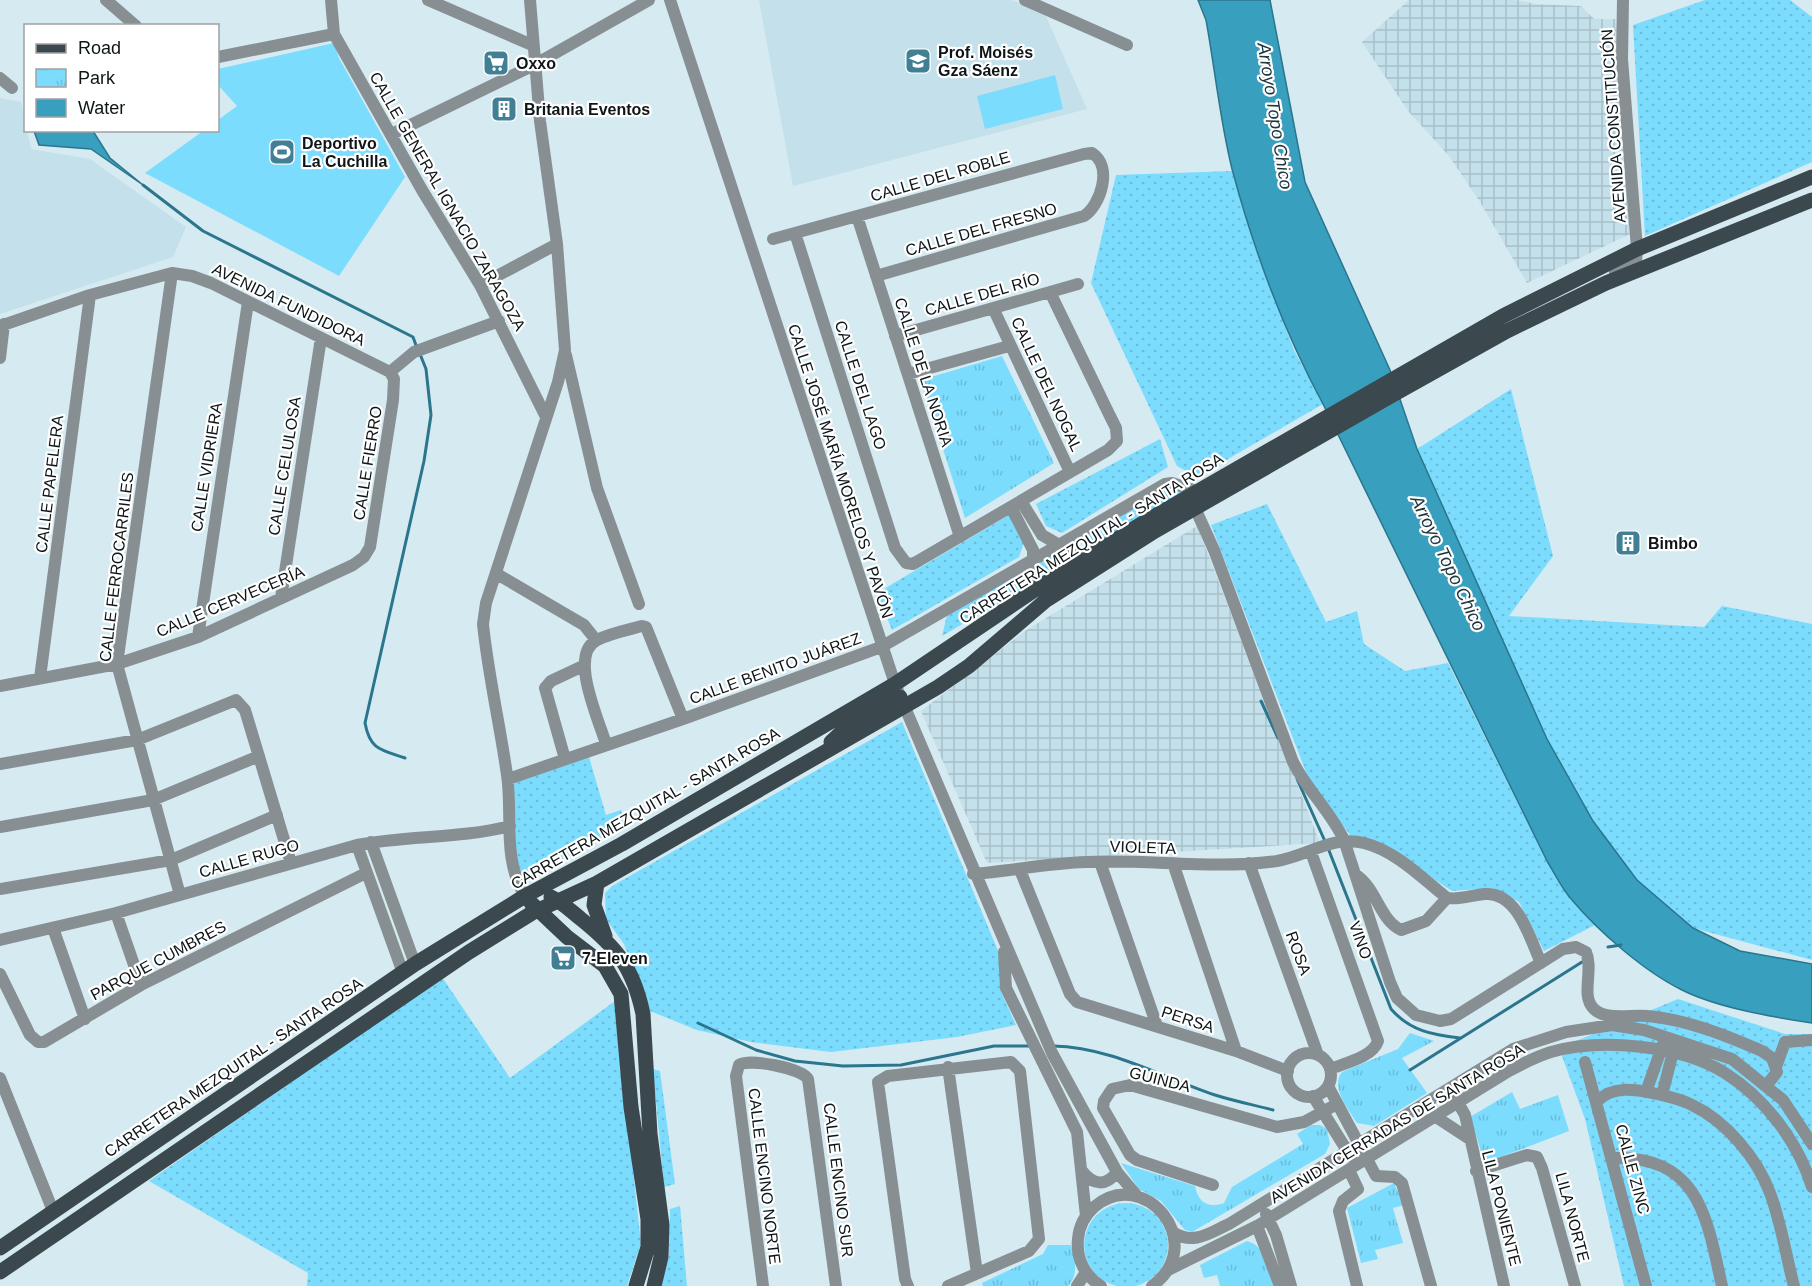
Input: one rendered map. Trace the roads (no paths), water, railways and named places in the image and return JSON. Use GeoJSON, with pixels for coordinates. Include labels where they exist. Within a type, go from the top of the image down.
{"type":"FeatureCollection","features":[{"type":"Feature","properties":{"kind":"main road"},"geometry":{"type":"LineString","coordinates":[[1386,392],[1503,316],[1637,249],[1812,177]]}},
{"type":"Feature","properties":{"kind":"main road"},"geometry":{"type":"LineString","coordinates":[[1386,392],[1526,322],[1640,269],[1812,200]]}},
{"type":"Feature","properties":{"kind":"main road","name":"CARRETERA MEZQUITAL - SANTA ROSA"},"geometry":{"type":"LineString","coordinates":[[0,1248],[409,968],[529,894],[900,696],[969,666],[1044,601],[1090,565],[1199,492],[1386,392]]}},
{"type":"Feature","properties":{"kind":"main road","name":"CARRETERA MEZQUITAL - SANTA ROSA"},"geometry":{"type":"LineString","coordinates":[[0,1272],[469,952],[537,910],[597,883],[811,760],[845,729],[900,696],[1036,589],[1090,565],[1195,508],[1324,427]]}},
{"type":"Feature","properties":{"kind":"main road"},"geometry":{"type":"LineString","coordinates":[[597,883],[594,905],[606,939]]}},
{"type":"Feature","properties":{"kind":"main road"},"geometry":{"type":"LineString","coordinates":[[529,894],[557,900],[606,939],[622,957],[634,979],[643,1014],[650,1134],[662,1225],[661,1257],[654,1286]]}},
{"type":"Feature","properties":{"kind":"main road"},"geometry":{"type":"LineString","coordinates":[[529,894],[537,910],[605,966],[621,994],[631,1107],[648,1219],[648,1246],[636,1286]]}},
{"type":"Feature","properties":{"kind":"street"},"geometry":{"type":"LineString","coordinates":[[106,0],[134,24]]}},
{"type":"Feature","properties":{"kind":"street","name":"CALLE GENERAL IGNACIO ZARAGOZA"},"geometry":{"type":"LineString","coordinates":[[330,0],[334,34],[422,190],[480,285],[546,417]]}},
{"type":"Feature","properties":{"kind":"street"},"geometry":{"type":"LineString","coordinates":[[428,0],[532,45]]}},
{"type":"Feature","properties":{"kind":"street"},"geometry":{"type":"LineString","coordinates":[[530,0],[534,65],[557,244],[565,350],[597,488],[639,604]]}},
{"type":"Feature","properties":{"kind":"street"},"geometry":{"type":"LineString","coordinates":[[392,134],[534,65],[649,0]]}},
{"type":"Feature","properties":{"kind":"street","name":"CALLE JOSÉ MARÍA MORELOS Y PAVÓN"},"geometry":{"type":"LineString","coordinates":[[670,0],[881,647],[900,696],[1042,1034],[1117,1172],[1138,1197],[1161,1210],[1174,1233]]}},
{"type":"Feature","properties":{"kind":"street"},"geometry":{"type":"LineString","coordinates":[[1025,0],[1127,45]]}},
{"type":"Feature","properties":{"kind":"street","name":"AVENIDA CONSTITUCIÓN"},"geometry":{"type":"LineString","coordinates":[[1623,0],[1622,59],[1637,249]]}},
{"type":"Feature","properties":{"kind":"street"},"geometry":{"type":"LineString","coordinates":[[219,57],[334,34]]}},
{"type":"Feature","properties":{"kind":"street"},"geometry":{"type":"LineString","coordinates":[[0,78],[12,87]]}},
{"type":"Feature","properties":{"kind":"street","name":"CALLE DEL ROBLE"},"geometry":{"type":"LineString","coordinates":[[773,239],[1072,157],[1094,154],[1100,164],[1103,179],[1092,209]]}},
{"type":"Feature","properties":{"kind":"street","name":"CALLE DEL FRESNO"},"geometry":{"type":"LineString","coordinates":[[876,276],[1072,221],[1084,216],[1092,209]]}},
{"type":"Feature","properties":{"kind":"street","name":"CALLE DE LA NORIA"},"geometry":{"type":"LineString","coordinates":[[857,216],[960,537]]}},
{"type":"Feature","properties":{"kind":"street","name":"CALLE DEL LAGO"},"geometry":{"type":"LineString","coordinates":[[795,233],[895,548],[902,561],[913,564],[960,537]]}},
{"type":"Feature","properties":{"kind":"street"},"geometry":{"type":"LineString","coordinates":[[480,285],[557,244]]}},
{"type":"Feature","properties":{"kind":"street"},"geometry":{"type":"LineString","coordinates":[[1526,322],[1536,311],[1636,262],[1637,249]]}},
{"type":"Feature","properties":{"kind":"street","name":"AVENIDA FUNDIDORA"},"geometry":{"type":"LineString","coordinates":[[2,325],[90,295],[172,273],[192,276],[390,372]]}},
{"type":"Feature","properties":{"kind":"street","name":"CALLE FERROCARRILES"},"geometry":{"type":"LineString","coordinates":[[172,273],[117,664],[180,895]]}},
{"type":"Feature","properties":{"kind":"street","name":"CALLE DEL RÍO"},"geometry":{"type":"LineString","coordinates":[[895,336],[1078,284]]}},
{"type":"Feature","properties":{"kind":"street"},"geometry":{"type":"LineString","coordinates":[[960,537],[1108,450],[1117,441],[1113,421],[1050,292]]}},
{"type":"Feature","properties":{"kind":"street","name":"CALLE PAPELERA"},"geometry":{"type":"LineString","coordinates":[[40,678],[90,295]]}},
{"type":"Feature","properties":{"kind":"street","name":"CALLE VIDRIERA"},"geometry":{"type":"LineString","coordinates":[[198,637],[248,302]]}},
{"type":"Feature","properties":{"kind":"street","name":"CALLE DEL NOGAL"},"geometry":{"type":"LineString","coordinates":[[993,310],[1070,472]]}},
{"type":"Feature","properties":{"kind":"street"},"geometry":{"type":"LineString","coordinates":[[390,372],[419,350],[499,321]]}},
{"type":"Feature","properties":{"kind":"street"},"geometry":{"type":"LineString","coordinates":[[0,358],[2,325]]}},
{"type":"Feature","properties":{"kind":"street","name":"CALLE CELULOSA"},"geometry":{"type":"LineString","coordinates":[[280,598],[321,338]]}},
{"type":"Feature","properties":{"kind":"street"},"geometry":{"type":"LineString","coordinates":[[908,375],[1009,346]]}},
{"type":"Feature","properties":{"kind":"street"},"geometry":{"type":"LineString","coordinates":[[529,894],[516,882],[510,864],[508,779],[483,624],[486,603],[558,382],[565,350]]}},
{"type":"Feature","properties":{"kind":"street","name":"CALLE FIERRO"},"geometry":{"type":"LineString","coordinates":[[364,557],[372,533],[393,400],[394,379],[390,372]]}},
{"type":"Feature","properties":{"kind":"street","name":"CALLE BENITO JUÁREZ"},"geometry":{"type":"LineString","coordinates":[[508,779],[683,719],[881,647],[1165,484],[1172,483],[1199,492]]}},
{"type":"Feature","properties":{"kind":"street"},"geometry":{"type":"LineString","coordinates":[[1016,504],[1042,535],[1090,565]]}},
{"type":"Feature","properties":{"kind":"street"},"geometry":{"type":"LineString","coordinates":[[1016,504],[1034,560],[1033,581],[1036,589]]}},
{"type":"Feature","properties":{"kind":"street"},"geometry":{"type":"LineString","coordinates":[[1195,508],[1214,550],[1293,762],[1304,782],[1337,824],[1344,840],[1397,998],[1416,1015],[1440,1021],[1451,1019],[1563,949],[1576,947],[1584,950],[1591,963],[1587,999],[1594,1010],[1605,1015],[1647,1016],[1687,1022],[1762,1051],[1772,1058],[1777,1072],[1766,1086]]}},
{"type":"Feature","properties":{"kind":"street","name":"CALLE CERVECERÍA"},"geometry":{"type":"LineString","coordinates":[[0,686],[117,664],[198,637],[335,575],[364,557]]}},
{"type":"Feature","properties":{"kind":"street"},"geometry":{"type":"LineString","coordinates":[[497,574],[584,625],[596,640]]}},
{"type":"Feature","properties":{"kind":"street"},"geometry":{"type":"LineString","coordinates":[[606,744],[583,666],[587,650],[596,640],[642,626],[649,631],[683,719]]}},
{"type":"Feature","properties":{"kind":"street"},"geometry":{"type":"LineString","coordinates":[[565,759],[545,688],[551,681],[583,666]]}},
{"type":"Feature","properties":{"kind":"street"},"geometry":{"type":"LineString","coordinates":[[0,764],[137,740],[236,700],[242,704],[291,863]]}},
{"type":"Feature","properties":{"kind":"street"},"geometry":{"type":"LineString","coordinates":[[0,826],[153,800],[259,756]]}},
{"type":"Feature","properties":{"kind":"street"},"geometry":{"type":"LineString","coordinates":[[0,889],[171,860],[277,815]]}},
{"type":"Feature","properties":{"kind":"street","name":"CALLE RUGO"},"geometry":{"type":"LineString","coordinates":[[0,940],[116,913],[357,845],[471,835],[510,826]]}},
{"type":"Feature","properties":{"kind":"street"},"geometry":{"type":"LineString","coordinates":[[1344,840],[1364,843],[1385,851],[1447,898]]}},
{"type":"Feature","properties":{"kind":"street","name":"VIOLETA"},"geometry":{"type":"LineString","coordinates":[[974,874],[1100,862],[1174,866],[1249,863],[1288,859],[1344,840]]}},
{"type":"Feature","properties":{"kind":"street"},"geometry":{"type":"LineString","coordinates":[[371,842],[401,927],[409,968]]}},
{"type":"Feature","properties":{"kind":"street"},"geometry":{"type":"LineString","coordinates":[[357,845],[388,932],[409,968]]}},
{"type":"Feature","properties":{"kind":"street","name":"VINO"},"geometry":{"type":"LineString","coordinates":[[1321,847],[1378,1041],[1376,1047],[1368,1053],[1330,1069]]}},
{"type":"Feature","properties":{"kind":"street"},"geometry":{"type":"LineString","coordinates":[[1100,862],[1157,1026]]}},
{"type":"Feature","properties":{"kind":"street","name":"ROSA"},"geometry":{"type":"LineString","coordinates":[[1249,863],[1318,1055]]}},
{"type":"Feature","properties":{"kind":"street"},"geometry":{"type":"LineString","coordinates":[[1174,866],[1236,1051]]}},
{"type":"Feature","properties":{"kind":"street","name":"PERSA"},"geometry":{"type":"LineString","coordinates":[[1020,870],[1070,994],[1077,1002],[1236,1051],[1287,1071]]}},
{"type":"Feature","properties":{"kind":"street","name":"PARQUE CUMBRES"},"geometry":{"type":"LineString","coordinates":[[0,974],[30,1035],[38,1042],[44,1042],[141,985],[366,873]]}},
{"type":"Feature","properties":{"kind":"street"},"geometry":{"type":"LineString","coordinates":[[1355,874],[1370,889],[1393,926],[1401,930],[1412,928],[1426,921],[1447,898],[1487,894],[1498,897],[1509,904],[1519,915],[1541,963]]}},
{"type":"Feature","properties":{"kind":"street"},"geometry":{"type":"LineString","coordinates":[[116,913],[141,985]]}},
{"type":"Feature","properties":{"kind":"street"},"geometry":{"type":"LineString","coordinates":[[388,932],[401,927]]}},
{"type":"Feature","properties":{"kind":"street"},"geometry":{"type":"LineString","coordinates":[[53,928],[85,1019]]}},
{"type":"Feature","properties":{"kind":"street","name":"CALLE JOSÉ MARÍA MORELOS Y PAVÓN"},"geometry":{"type":"LineString","coordinates":[[1003,944],[1006,988],[1077,1132],[1086,1216]]}},
{"type":"Feature","properties":{"kind":"street","name":"AVENIDA CERRADAS DE SANTA ROSA"},"geometry":{"type":"LineString","coordinates":[[1174,1233],[1185,1239],[1202,1237],[1261,1205],[1513,1049],[1566,1032],[1612,1025],[1669,1036],[1732,1059],[1783,1100],[1812,1144]]}},
{"type":"Feature","properties":{"kind":"street"},"geometry":{"type":"LineString","coordinates":[[1646,1092],[1659,1050],[1669,1036]]}},
{"type":"Feature","properties":{"kind":"street"},"geometry":{"type":"LineString","coordinates":[[1662,1095],[1673,1052],[1669,1036]]}},
{"type":"Feature","properties":{"kind":"street"},"geometry":{"type":"LineString","coordinates":[[1776,1067],[1785,1042],[1812,1040]]}},
{"type":"Feature","properties":{"kind":"street","name":"AVENIDA CERRADAS DE SANTA ROSA"},"geometry":{"type":"LineString","coordinates":[[1152,1286],[1269,1219],[1520,1065],[1548,1053],[1576,1046],[1612,1045],[1673,1052],[1725,1072],[1770,1111],[1804,1161],[1812,1187]]}},
{"type":"Feature","properties":{"kind":"street"},"geometry":{"type":"LineString","coordinates":[[1328,1086],[1313,1096],[1303,1096],[1292,1088],[1287,1071],[1292,1061],[1299,1055],[1309,1053],[1318,1055],[1330,1069],[1328,1086],[1360,1144],[1358,1190],[1340,1206],[1340,1220],[1357,1286]]}},
{"type":"Feature","properties":{"kind":"street","name":"CALLE ENCINO SUR"},"geometry":{"type":"LineString","coordinates":[[736,1070],[739,1065],[747,1061],[798,1071],[808,1078],[836,1286]]}},
{"type":"Feature","properties":{"kind":"street"},"geometry":{"type":"LineString","coordinates":[[908,1286],[905,1279],[878,1085],[881,1079],[888,1076],[1006,1061],[1016,1064],[1020,1071],[1039,1233],[1037,1244],[1029,1251],[974,1278],[952,1285]]}},
{"type":"Feature","properties":{"kind":"street","name":"CALLE ZINC"},"geometry":{"type":"LineString","coordinates":[[1586,1062],[1646,1286]]}},
{"type":"Feature","properties":{"kind":"street"},"geometry":{"type":"LineString","coordinates":[[948,1067],[974,1278]]}},
{"type":"Feature","properties":{"kind":"street","name":"CALLE ENCINO NORTE"},"geometry":{"type":"LineString","coordinates":[[736,1070],[763,1286]]}},
{"type":"Feature","properties":{"kind":"street"},"geometry":{"type":"LineString","coordinates":[[0,1078],[5,1107],[53,1211]]}},
{"type":"Feature","properties":{"kind":"street","name":"GUINDA"},"geometry":{"type":"LineString","coordinates":[[1213,1185],[1137,1160],[1131,1155],[1103,1108],[1104,1101],[1112,1089],[1130,1085],[1277,1127],[1304,1122],[1324,1112]]}},
{"type":"Feature","properties":{"kind":"street"},"geometry":{"type":"LineString","coordinates":[[1449,1089],[1460,1103]]}},
{"type":"Feature","properties":{"kind":"street"},"geometry":{"type":"LineString","coordinates":[[1597,1101],[1606,1092],[1621,1090],[1662,1095],[1693,1105],[1725,1128],[1753,1160],[1770,1193],[1794,1286]]}},
{"type":"Feature","properties":{"kind":"street"},"geometry":{"type":"LineString","coordinates":[[1313,1096],[1358,1165],[1376,1176],[1395,1177],[1402,1184],[1431,1286]]}},
{"type":"Feature","properties":{"kind":"street","name":"LILA PONIENTE"},"geometry":{"type":"LineString","coordinates":[[1460,1103],[1504,1286]]}},
{"type":"Feature","properties":{"kind":"street"},"geometry":{"type":"LineString","coordinates":[[1324,1112],[1337,1104]]}},
{"type":"Feature","properties":{"kind":"street"},"geometry":{"type":"LineString","coordinates":[[1436,1117],[1468,1138]]}},
{"type":"Feature","properties":{"kind":"street","name":"LILA NORTE"},"geometry":{"type":"LineString","coordinates":[[1476,1171],[1527,1155],[1537,1157],[1575,1286]]}},
{"type":"Feature","properties":{"kind":"street"},"geometry":{"type":"LineString","coordinates":[[1613,1158],[1639,1157],[1666,1167],[1691,1189],[1708,1223],[1722,1286]]}},
{"type":"Feature","properties":{"kind":"street"},"geometry":{"type":"LineString","coordinates":[[1082,1171],[1090,1180],[1099,1183],[1108,1181],[1117,1172]]}},
{"type":"Feature","properties":{"kind":"street"},"geometry":{"type":"LineString","coordinates":[[1101,1286],[1086,1272],[1079,1257],[1077,1241],[1086,1216],[1106,1200],[1125,1196],[1138,1197]]}},
{"type":"Feature","properties":{"kind":"street","name":"AVENIDA CERRADAS DE SANTA ROSA"},"geometry":{"type":"LineString","coordinates":[[1261,1205],[1269,1219]]}},
{"type":"Feature","properties":{"kind":"street"},"geometry":{"type":"LineString","coordinates":[[1269,1219],[1291,1286]]}},
{"type":"Feature","properties":{"kind":"street"},"geometry":{"type":"LineString","coordinates":[[1257,1226],[1280,1286]]}},
{"type":"Feature","properties":{"kind":"street"},"geometry":{"type":"LineString","coordinates":[[1166,1277],[1174,1256],[1174,1233]]}},
{"type":"Feature","properties":{"kind":"street"},"geometry":{"type":"LineString","coordinates":[[1077,1286],[1086,1272]]}},
{"type":"Feature","properties":{"kind":"water","name":"Arroyo Topo Chico"},"geometry":{"type":"Polygon","coordinates":[[[1198,0],[1270,0],[1305,182],[1390,370],[1417,449],[1547,739],[1593,821],[1637,880],[1693,928],[1740,951],[1812,964],[1812,1023],[1729,1007],[1682,990],[1653,973],[1609,938],[1565,891],[1547,861],[1282,319],[1250,230],[1232,169],[1206,20],[1198,0]]]}},
{"type":"Feature","properties":{"kind":"water"},"geometry":{"type":"Polygon","coordinates":[[[34,132],[94,132],[110,158],[143,185],[91,149],[39,145],[34,132]]]}},
{"type":"Feature","properties":{"kind":"waterway"},"geometry":{"type":"LineString","coordinates":[[143,185],[203,231],[413,337],[417,348]]}},
{"type":"Feature","properties":{"kind":"waterway"},"geometry":{"type":"LineString","coordinates":[[405,758],[378,748],[370,739],[365,723],[424,461],[431,415],[426,369],[420,354]]}},
{"type":"Feature","properties":{"kind":"waterway"},"geometry":{"type":"LineString","coordinates":[[1261,701],[1278,738]]}},
{"type":"Feature","properties":{"kind":"waterway"},"geometry":{"type":"LineString","coordinates":[[1297,779],[1324,839]]}},
{"type":"Feature","properties":{"kind":"waterway"},"geometry":{"type":"LineString","coordinates":[[1328,848],[1391,1009],[1406,1022],[1422,1031],[1460,1038]]}},
{"type":"Feature","properties":{"kind":"waterway"},"geometry":{"type":"LineString","coordinates":[[1608,947],[1621,945]]}},
{"type":"Feature","properties":{"kind":"waterway"},"geometry":{"type":"LineString","coordinates":[[1410,1070],[1582,962]]}},
{"type":"Feature","properties":{"kind":"waterway"},"geometry":{"type":"LineString","coordinates":[[698,1023],[756,1050],[795,1061],[843,1066],[901,1065],[994,1046],[1031,1046]]}},
{"type":"Feature","properties":{"kind":"waterway"},"geometry":{"type":"LineString","coordinates":[[1053,1046],[1116,1057],[1215,1095],[1273,1110]]}},
{"type":"Feature","properties":{"kind":"place","name":"Prof. Moisés Gza Sáenz"},"geometry":{"type":"Point","coordinates":[918,61]}},
{"type":"Feature","properties":{"kind":"place","name":"Oxxo"},"geometry":{"type":"Point","coordinates":[496,63]}},
{"type":"Feature","properties":{"kind":"place","name":"Britania Eventos"},"geometry":{"type":"Point","coordinates":[504,109]}},
{"type":"Feature","properties":{"kind":"place","name":"Deportivo La Cuchilla"},"geometry":{"type":"Point","coordinates":[282,152]}},
{"type":"Feature","properties":{"kind":"place","name":"Bimbo"},"geometry":{"type":"Point","coordinates":[1628,543]}},
{"type":"Feature","properties":{"kind":"place","name":"7-Eleven"},"geometry":{"type":"Point","coordinates":[563,958]}}]}
